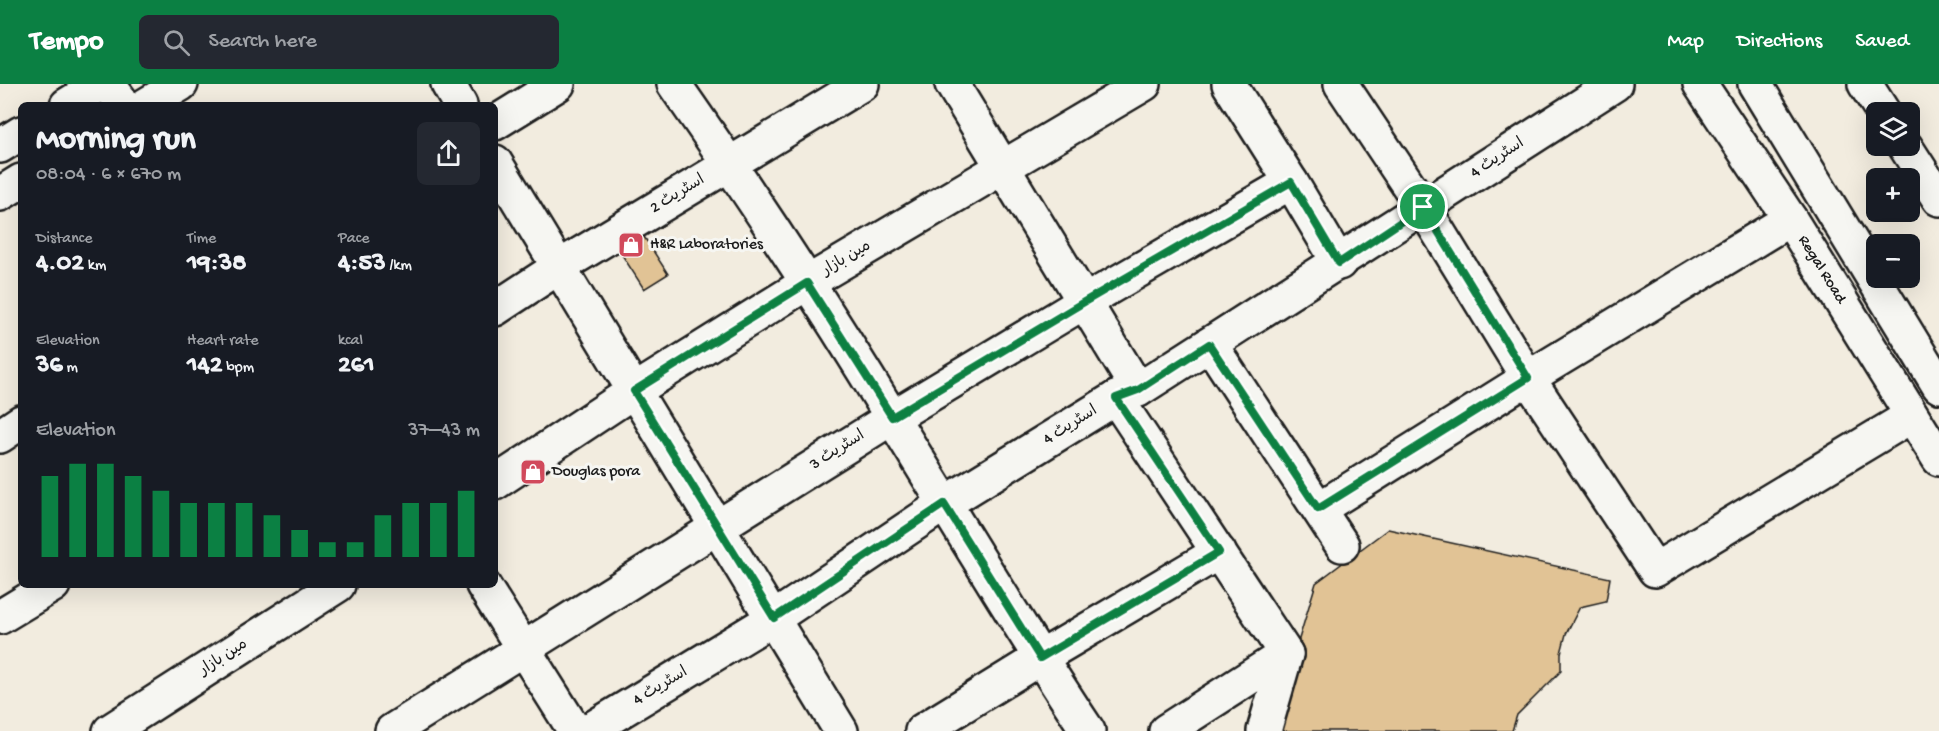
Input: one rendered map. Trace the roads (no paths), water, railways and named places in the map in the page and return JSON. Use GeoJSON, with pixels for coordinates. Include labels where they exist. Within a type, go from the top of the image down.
{"type":"FeatureCollection","features":[{"type":"Feature","properties":{"kind":"street"},"geometry":{"type":"LineString","coordinates":[[72,102],[101,84]]}},
{"type":"Feature","properties":{"kind":"street"},"geometry":{"type":"LineString","coordinates":[[108,84],[122,102]]}},
{"type":"Feature","properties":{"kind":"street"},"geometry":{"type":"LineString","coordinates":[[448,84],[458,102]]}},
{"type":"Feature","properties":{"kind":"street"},"geometry":{"type":"LineString","coordinates":[[498,121],[558,84]]}},
{"type":"Feature","properties":{"kind":"street"},"geometry":{"type":"LineString","coordinates":[[674,84],[729,163],[807,283],[1040,658],[1088,731]]}},
{"type":"Feature","properties":{"kind":"street","name":"اسٹریٹ 2"},"geometry":{"type":"LineString","coordinates":[[498,307],[559,267],[862,84]]}},
{"type":"Feature","properties":{"kind":"street"},"geometry":{"type":"LineString","coordinates":[[951,84],[1084,302],[1127,394],[1219,552],[1286,654],[1264,731]]}},
{"type":"Feature","properties":{"kind":"street","name":"مین بازار"},"geometry":{"type":"LineString","coordinates":[[498,481],[634,391],[807,283],[1144,84]]}},
{"type":"Feature","properties":{"kind":"street"},"geometry":{"type":"LineString","coordinates":[[1228,84],[1291,182],[1339,263]]}},
{"type":"Feature","properties":{"kind":"street"},"geometry":{"type":"LineString","coordinates":[[1341,84],[1423,207],[1528,378],[1655,570],[1911,416]]}},
{"type":"Feature","properties":{"kind":"street","name":"اسٹریٹ 4"},"geometry":{"type":"LineString","coordinates":[[588,731],[774,618],[944,504],[1339,263],[1615,84]]}},
{"type":"Feature","properties":{"kind":"street","name":"Regal Road"},"geometry":{"type":"LineString","coordinates":[[1700,84],[1790,219],[1939,459]]}},
{"type":"Feature","properties":{"kind":"street"},"geometry":{"type":"LineString","coordinates":[[1755,84],[1939,386]]}},
{"type":"Feature","properties":{"kind":"street"},"geometry":{"type":"LineString","coordinates":[[1865,84],[1877,102]]}},
{"type":"Feature","properties":{"kind":"street"},"geometry":{"type":"LineString","coordinates":[[0,146],[18,135]]}},
{"type":"Feature","properties":{"kind":"street"},"geometry":{"type":"LineString","coordinates":[[1911,156],[1939,199]]}},
{"type":"Feature","properties":{"kind":"street"},"geometry":{"type":"LineString","coordinates":[[498,167],[841,731]]}},
{"type":"Feature","properties":{"kind":"street","name":"اسٹریٹ 3"},"geometry":{"type":"LineString","coordinates":[[392,731],[892,417],[1291,182]]}},
{"type":"Feature","properties":{"kind":"street"},"geometry":{"type":"LineString","coordinates":[[0,194],[18,183]]}},
{"type":"Feature","properties":{"kind":"street"},"geometry":{"type":"LineString","coordinates":[[1318,509],[1790,219]]}},
{"type":"Feature","properties":{"kind":"street"},"geometry":{"type":"LineString","coordinates":[[1209,344],[1342,545]]}},
{"type":"Feature","properties":{"kind":"street"},"geometry":{"type":"LineString","coordinates":[[0,436],[18,424]]}},
{"type":"Feature","properties":{"kind":"street"},"geometry":{"type":"LineString","coordinates":[[922,731],[1219,552]]}},
{"type":"Feature","properties":{"kind":"street"},"geometry":{"type":"LineString","coordinates":[[0,617],[48,588]]}},
{"type":"Feature","properties":{"kind":"street","name":"مین بازار"},"geometry":{"type":"LineString","coordinates":[[110,731],[333,588]]}},
{"type":"Feature","properties":{"kind":"street"},"geometry":{"type":"LineString","coordinates":[[485,588],[575,731]]}},
{"type":"Feature","properties":{"kind":"street"},"geometry":{"type":"LineString","coordinates":[[1166,731],[1286,654]]}},
{"type":"Feature","properties":{"kind":"place","name":"H&R Laboratories"},"geometry":{"type":"Point","coordinates":[631,245]}},
{"type":"Feature","properties":{"kind":"place","name":"Douglas pora"},"geometry":{"type":"Point","coordinates":[533,472]}}]}
